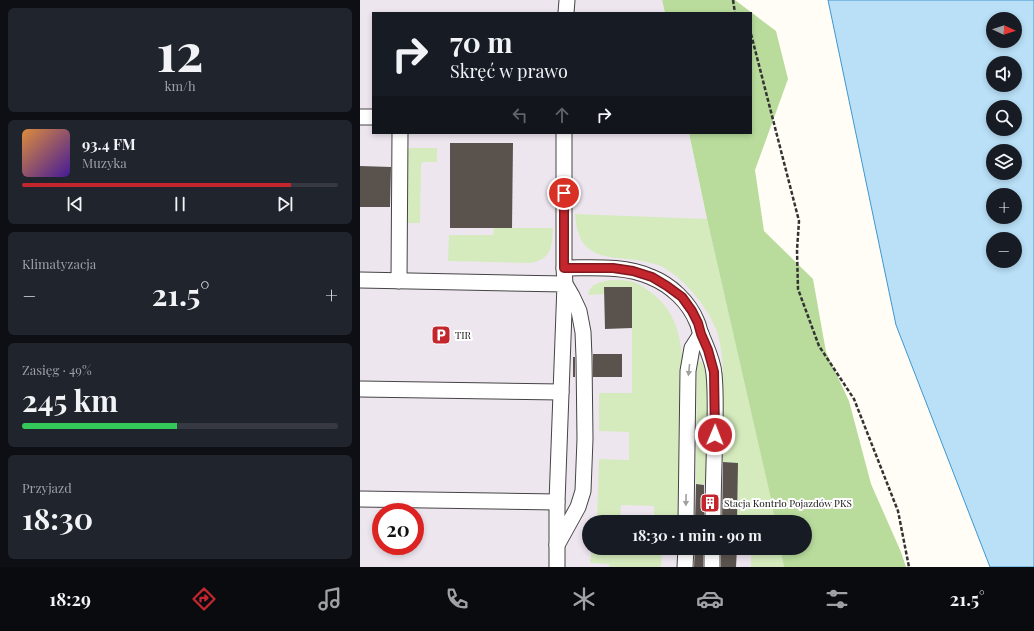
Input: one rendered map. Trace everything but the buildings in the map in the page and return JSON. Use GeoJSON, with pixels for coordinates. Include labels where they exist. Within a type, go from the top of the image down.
{"type":"FeatureCollection","features":[{"type":"Feature","properties":{"kind":"lane"},"geometry":{"type":"LineString","coordinates":[[566,12],[567,0]]}},
{"type":"Feature","properties":{"kind":"lane"},"geometry":{"type":"LineString","coordinates":[[360,117],[372,117]]}},
{"type":"Feature","properties":{"kind":"lane"},"geometry":{"type":"LineString","coordinates":[[399,281],[400,134]]}},
{"type":"Feature","properties":{"kind":"lane"},"geometry":{"type":"LineString","coordinates":[[557,567],[557,502],[565,284],[564,134]]}},
{"type":"Feature","properties":{"kind":"lane"},"geometry":{"type":"LineString","coordinates":[[564,268],[613,268],[633,271],[652,277],[682,297],[692,311],[708,350],[714,372],[715,406],[713,515]]}},
{"type":"Feature","properties":{"kind":"lane"},"geometry":{"type":"LineString","coordinates":[[360,280],[565,284]]}},
{"type":"Feature","properties":{"kind":"lane"},"geometry":{"type":"LineString","coordinates":[[557,545],[578,507],[583,491],[585,439],[583,332],[579,311],[565,284]]}},
{"type":"Feature","properties":{"kind":"lane"},"geometry":{"type":"LineString","coordinates":[[686,515],[688,371],[692,348],[701,334]]}},
{"type":"Feature","properties":{"kind":"lane"},"geometry":{"type":"LineString","coordinates":[[360,389],[561,392]]}},
{"type":"Feature","properties":{"kind":"lane"},"geometry":{"type":"LineString","coordinates":[[360,499],[557,502]]}},
{"type":"Feature","properties":{"kind":"lane"},"geometry":{"type":"LineString","coordinates":[[685,567],[686,555]]}},
{"type":"Feature","properties":{"kind":"lane"},"geometry":{"type":"LineString","coordinates":[[712,555],[712,567]]}},
{"type":"Feature","properties":{"kind":"path"},"geometry":{"type":"LineString","coordinates":[[733,0],[735,12]]}},
{"type":"Feature","properties":{"kind":"path"},"geometry":{"type":"LineString","coordinates":[[752,38],[800,221],[796,250],[798,289],[819,346],[854,399],[898,511],[909,567]]}},
{"type":"Feature","properties":{"kind":"shaded area"},"geometry":{"type":"Polygon","coordinates":[[[360,0],[662,0],[665,12],[372,12],[372,134],[689,134],[774,515],[582,515],[582,555],[781,555],[784,567],[360,567],[360,0]]]}},
{"type":"Feature","properties":{"kind":"green space"},"geometry":{"type":"Polygon","coordinates":[[[662,0],[735,0],[751,12],[665,12],[662,0]]]}},
{"type":"Feature","properties":{"kind":"green space"},"geometry":{"type":"Polygon","coordinates":[[[752,13],[776,31],[788,79],[755,170],[764,231],[813,279],[826,352],[849,401],[871,484],[901,552],[906,567],[784,567],[781,555],[812,555],[812,515],[774,515],[707,219],[689,134],[752,134],[752,13]]]}},
{"type":"Feature","properties":{"kind":"green space"},"geometry":{"type":"Polygon","coordinates":[[[410,148],[437,148],[437,162],[423,162],[421,164],[420,223],[403,223],[406,152],[410,148]]]}},
{"type":"Feature","properties":{"kind":"green space"},"geometry":{"type":"Polygon","coordinates":[[[575,214],[707,219],[774,515],[737,515],[738,463],[722,462],[722,354],[716,329],[700,301],[676,276],[658,265],[645,261],[611,257],[594,252],[582,241],[576,226],[575,214]]]}},
{"type":"Feature","properties":{"kind":"green space"},"geometry":{"type":"Polygon","coordinates":[[[494,228],[553,228],[551,246],[547,255],[543,259],[530,263],[448,261],[449,235],[493,235],[494,228]]]}},
{"type":"Feature","properties":{"kind":"green space"},"geometry":{"type":"Polygon","coordinates":[[[625,280],[639,285],[657,297],[669,311],[676,327],[682,355],[680,479],[682,515],[654,515],[654,506],[621,505],[620,515],[597,515],[599,459],[629,460],[629,432],[599,431],[599,393],[632,393],[632,287],[605,287],[605,294],[588,295],[591,288],[600,282],[625,280]]]}},
{"type":"Feature","properties":{"kind":"green space"},"geometry":{"type":"Polygon","coordinates":[[[700,361],[702,362],[707,377],[709,485],[696,484],[697,371],[698,363],[700,361]]]}},
{"type":"Feature","properties":{"kind":"green space"},"geometry":{"type":"Polygon","coordinates":[[[591,555],[662,555],[661,567],[609,567],[609,564],[590,563],[591,555]]]}},
{"type":"Feature","properties":{"kind":"green space"},"geometry":{"type":"Polygon","coordinates":[[[751,555],[781,555],[784,567],[751,567],[751,555]]]}},
{"type":"Feature","properties":{"kind":"water"},"geometry":{"type":"Polygon","coordinates":[[[828,0],[1034,0],[1034,567],[990,567],[896,325],[828,0]]]}},
{"type":"Feature","properties":{"kind":"place","name":"TIR"},"geometry":{"type":"Point","coordinates":[441,335]}},
{"type":"Feature","properties":{"kind":"place","name":"Stacja Kontrlo Pojazdów PKS"},"geometry":{"type":"Point","coordinates":[710,503]}},
{"type":"Feature","properties":{"kind":"route"},"geometry":{"type":"LineString","coordinates":[[564,193],[564,268],[613,268],[633,271],[652,277],[682,297],[692,311],[708,350],[714,372],[715,435]]}}]}
